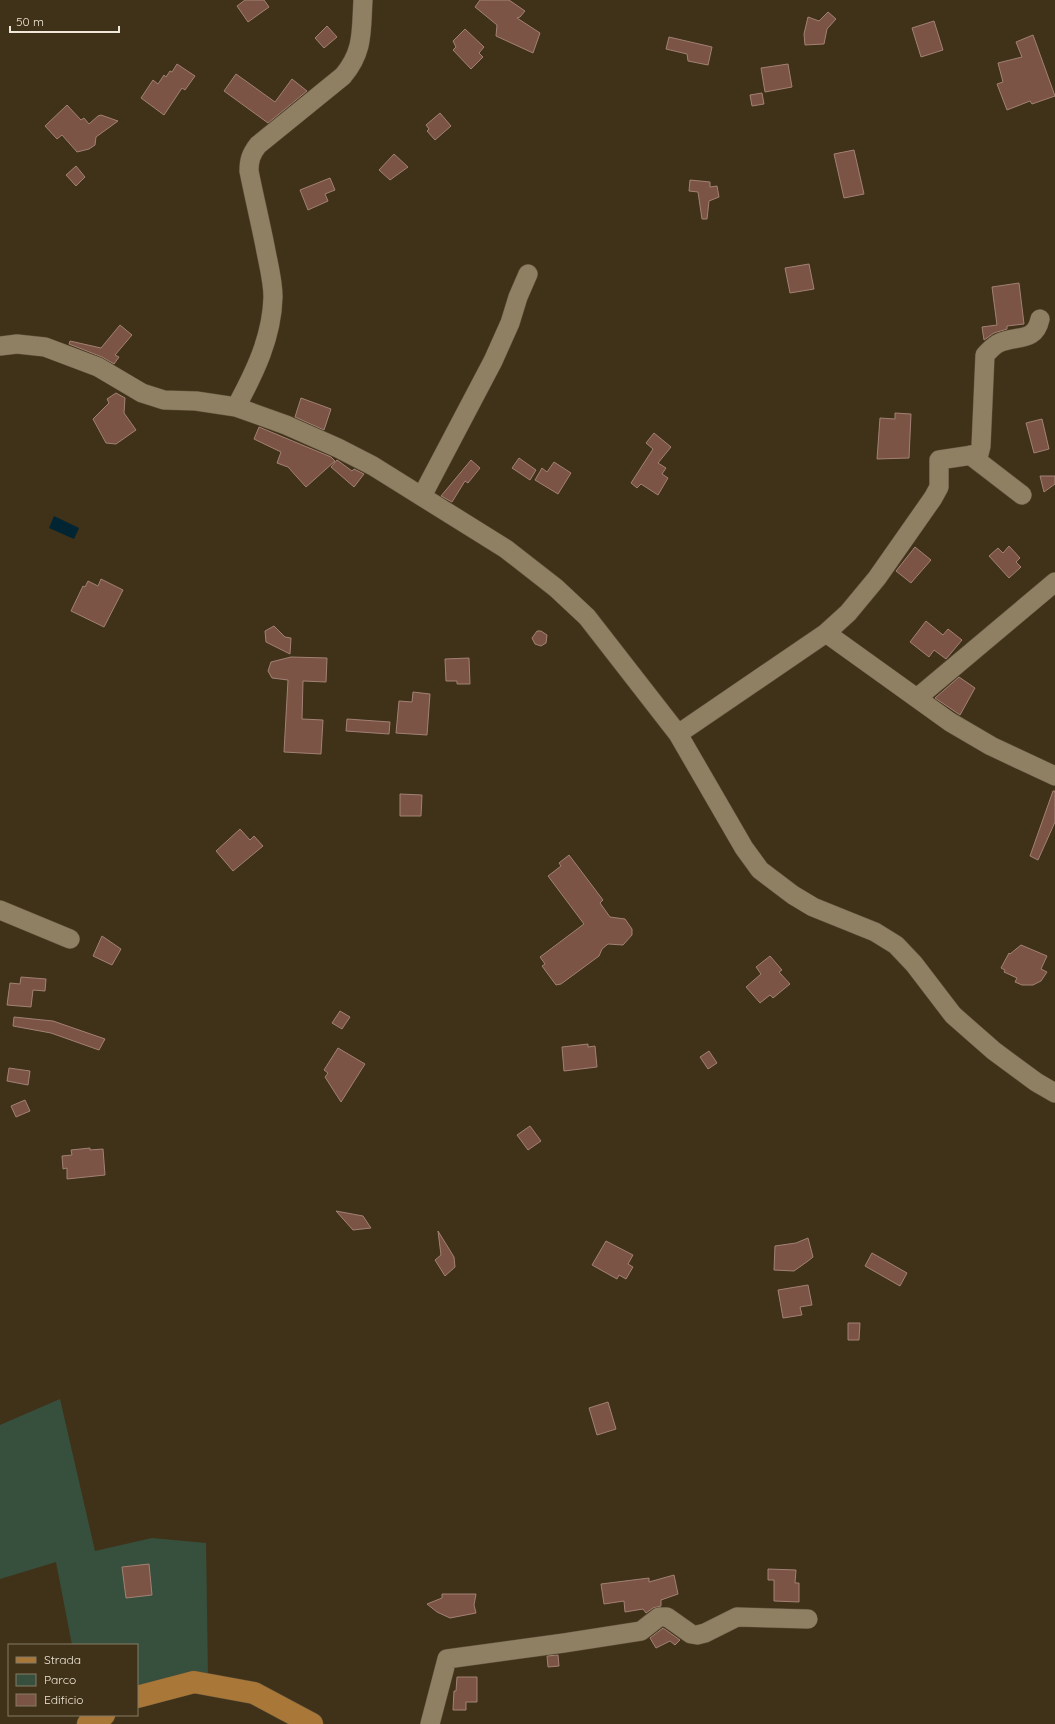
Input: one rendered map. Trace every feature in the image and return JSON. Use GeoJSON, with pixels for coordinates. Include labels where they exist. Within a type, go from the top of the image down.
{"type":"FeatureCollection","features":[{"type":"Feature","properties":{"kind":"main road"},"geometry":{"type":"LineString","coordinates":[[138,1697],[194,1682],[254,1693],[312,1724]]}},
{"type":"Feature","properties":{"kind":"main road"},"geometry":{"type":"LineString","coordinates":[[88,1724],[102,1716]]}},
{"type":"Feature","properties":{"kind":"street"},"geometry":{"type":"LineString","coordinates":[[236,407],[256,371],[264,348],[270,321],[272,297],[271,278],[249,171],[249,161],[258,145],[343,76],[351,66],[360,46],[363,0]]}},
{"type":"Feature","properties":{"kind":"street"},"geometry":{"type":"LineString","coordinates":[[422,496],[493,361],[510,323],[528,274]]}},
{"type":"Feature","properties":{"kind":"street"},"geometry":{"type":"LineString","coordinates":[[678,734],[826,633],[848,613],[877,578],[940,487],[938,460],[979,454],[981,446],[985,355],[998,343],[1029,336],[1038,328],[1040,320]]}},
{"type":"Feature","properties":{"kind":"street"},"geometry":{"type":"LineString","coordinates":[[0,346],[17,344],[52,350],[98,367],[142,393],[164,400],[196,401],[236,407],[286,425],[338,448],[373,466],[506,549],[556,588],[587,617],[678,734],[744,848],[760,870],[793,895],[813,907],[875,932],[896,945],[914,964],[953,1015],[994,1051],[1036,1082],[1055,1092]]}},
{"type":"Feature","properties":{"kind":"street"},"geometry":{"type":"LineString","coordinates":[[970,455],[1022,495]]}},
{"type":"Feature","properties":{"kind":"street"},"geometry":{"type":"LineString","coordinates":[[917,698],[1055,582]]}},
{"type":"Feature","properties":{"kind":"street"},"geometry":{"type":"LineString","coordinates":[[826,633],[950,722],[991,746],[1055,776]]}},
{"type":"Feature","properties":{"kind":"street"},"geometry":{"type":"LineString","coordinates":[[0,910],[70,939]]}},
{"type":"Feature","properties":{"kind":"street"},"geometry":{"type":"LineString","coordinates":[[430,1724],[447,1659],[641,1631],[658,1618],[667,1617],[690,1634],[697,1635],[705,1633],[737,1616],[808,1619]]}},
{"type":"Feature","properties":{"kind":"green space"},"geometry":{"type":"Polygon","coordinates":[[[60,1399],[95,1551],[152,1538],[206,1543],[208,1679],[138,1700],[138,1644],[72,1644],[56,1562],[0,1579],[0,1425],[60,1399]]]}},
{"type":"Feature","properties":{"kind":"water"},"geometry":{"type":"Polygon","coordinates":[[[54,516],[79,528],[74,539],[49,528],[54,516]]]}},
{"type":"Feature","properties":{"kind":"building"},"geometry":{"type":"Polygon","coordinates":[[[245,0],[264,0],[269,7],[248,22],[237,6],[245,0]]]}},
{"type":"Feature","properties":{"kind":"building"},"geometry":{"type":"Polygon","coordinates":[[[480,0],[509,0],[525,11],[520,17],[517,18],[540,33],[533,53],[496,36],[497,25],[475,7],[480,0]]]}},
{"type":"Feature","properties":{"kind":"building"},"geometry":{"type":"Polygon","coordinates":[[[828,12],[836,19],[827,29],[824,44],[805,45],[804,34],[808,17],[819,21],[828,12]]]}},
{"type":"Feature","properties":{"kind":"building"},"geometry":{"type":"Polygon","coordinates":[[[934,21],[943,50],[921,57],[912,28],[934,21]]]}},
{"type":"Feature","properties":{"kind":"building"},"geometry":{"type":"Polygon","coordinates":[[[327,26],[337,37],[324,48],[315,38],[327,26]]]}},
{"type":"Feature","properties":{"kind":"building"},"geometry":{"type":"Polygon","coordinates":[[[465,29],[484,47],[479,53],[483,57],[471,69],[453,50],[456,47],[453,41],[465,29]]]}},
{"type":"Feature","properties":{"kind":"building"},"geometry":{"type":"Polygon","coordinates":[[[1033,35],[1055,96],[1032,104],[1030,101],[1007,110],[997,84],[1003,82],[998,63],[1022,57],[1016,42],[1033,35]]]}},
{"type":"Feature","properties":{"kind":"building"},"geometry":{"type":"Polygon","coordinates":[[[669,37],[712,47],[708,65],[688,61],[687,54],[666,49],[669,37]]]}},
{"type":"Feature","properties":{"kind":"building"},"geometry":{"type":"Polygon","coordinates":[[[177,64],[195,76],[185,90],[182,88],[164,115],[141,98],[153,80],[158,84],[164,75],[166,77],[170,71],[172,72],[177,64]]]}},
{"type":"Feature","properties":{"kind":"building"},"geometry":{"type":"Polygon","coordinates":[[[788,64],[792,87],[765,92],[761,68],[788,64]]]}},
{"type":"Feature","properties":{"kind":"building"},"geometry":{"type":"Polygon","coordinates":[[[236,74],[275,102],[292,79],[307,91],[268,123],[224,91],[236,74]]]}},
{"type":"Feature","properties":{"kind":"building"},"geometry":{"type":"Polygon","coordinates":[[[762,93],[764,104],[752,106],[750,95],[762,93]]]}},
{"type":"Feature","properties":{"kind":"building"},"geometry":{"type":"Polygon","coordinates":[[[67,105],[81,120],[84,118],[89,124],[101,115],[118,121],[96,137],[95,145],[89,149],[77,152],[62,135],[57,139],[45,126],[67,105]]]}},
{"type":"Feature","properties":{"kind":"building"},"geometry":{"type":"Polygon","coordinates":[[[440,113],[451,126],[435,140],[427,131],[429,129],[426,125],[440,113]]]}},
{"type":"Feature","properties":{"kind":"building"},"geometry":{"type":"Polygon","coordinates":[[[854,150],[864,194],[844,198],[834,154],[854,150]]]}},
{"type":"Feature","properties":{"kind":"building"},"geometry":{"type":"Polygon","coordinates":[[[394,154],[408,167],[390,180],[379,170],[394,154]]]}},
{"type":"Feature","properties":{"kind":"building"},"geometry":{"type":"Polygon","coordinates":[[[76,166],[85,177],[76,186],[66,175],[76,166]]]}},
{"type":"Feature","properties":{"kind":"building"},"geometry":{"type":"Polygon","coordinates":[[[330,178],[335,190],[325,194],[328,201],[308,210],[300,190],[330,178]]]}},
{"type":"Feature","properties":{"kind":"building"},"geometry":{"type":"Polygon","coordinates":[[[690,180],[710,182],[710,187],[717,186],[719,197],[709,201],[707,219],[702,219],[698,192],[689,191],[690,180]]]}},
{"type":"Feature","properties":{"kind":"building"},"geometry":{"type":"Polygon","coordinates":[[[809,264],[814,289],[790,293],[785,268],[809,264]]]}},
{"type":"Feature","properties":{"kind":"building"},"geometry":{"type":"Polygon","coordinates":[[[1019,283],[1024,324],[1007,326],[1007,329],[994,333],[984,340],[982,327],[997,325],[992,287],[1019,283]]]}},
{"type":"Feature","properties":{"kind":"building"},"geometry":{"type":"Polygon","coordinates":[[[120,325],[132,335],[115,355],[119,357],[114,364],[102,357],[69,344],[70,341],[101,348],[120,325]]]}},
{"type":"Feature","properties":{"kind":"building"},"geometry":{"type":"Polygon","coordinates":[[[116,393],[125,398],[124,413],[136,430],[116,444],[106,443],[93,419],[109,403],[107,399],[116,393]]]}},
{"type":"Feature","properties":{"kind":"building"},"geometry":{"type":"Polygon","coordinates":[[[301,398],[331,409],[324,430],[295,417],[301,398]]]}},
{"type":"Feature","properties":{"kind":"building"},"geometry":{"type":"Polygon","coordinates":[[[895,413],[911,414],[909,458],[877,459],[880,418],[895,419],[895,413]]]}},
{"type":"Feature","properties":{"kind":"building"},"geometry":{"type":"Polygon","coordinates":[[[1042,419],[1049,449],[1034,453],[1026,423],[1042,419]]]}},
{"type":"Feature","properties":{"kind":"building"},"geometry":{"type":"Polygon","coordinates":[[[259,427],[331,457],[335,461],[306,487],[288,467],[277,463],[281,452],[254,439],[259,427]]]}},
{"type":"Feature","properties":{"kind":"building"},"geometry":{"type":"Polygon","coordinates":[[[654,433],[671,447],[658,463],[666,468],[662,474],[668,478],[658,495],[641,484],[637,488],[631,483],[653,449],[646,443],[654,433]]]}},
{"type":"Feature","properties":{"kind":"building"},"geometry":{"type":"Polygon","coordinates":[[[519,458],[536,470],[530,480],[512,468],[519,458]]]}},
{"type":"Feature","properties":{"kind":"building"},"geometry":{"type":"Polygon","coordinates":[[[337,460],[352,471],[354,469],[364,474],[354,487],[331,467],[337,460]]]}},
{"type":"Feature","properties":{"kind":"building"},"geometry":{"type":"Polygon","coordinates":[[[471,460],[480,468],[468,483],[465,481],[452,502],[441,496],[471,460]]]}},
{"type":"Feature","properties":{"kind":"building"},"geometry":{"type":"Polygon","coordinates":[[[554,462],[571,473],[558,494],[535,480],[542,468],[547,472],[554,462]]]}},
{"type":"Feature","properties":{"kind":"building"},"geometry":{"type":"Polygon","coordinates":[[[1040,476],[1055,476],[1055,484],[1044,492],[1040,476]]]}},
{"type":"Feature","properties":{"kind":"building"},"geometry":{"type":"Polygon","coordinates":[[[1009,546],[1020,558],[1016,562],[1021,567],[1009,578],[989,556],[998,548],[1003,553],[1009,546]]]}},
{"type":"Feature","properties":{"kind":"building"},"geometry":{"type":"Polygon","coordinates":[[[915,547],[931,560],[911,583],[896,571],[915,547]]]}},
{"type":"Feature","properties":{"kind":"building"},"geometry":{"type":"Polygon","coordinates":[[[101,579],[123,590],[104,627],[71,611],[83,586],[85,587],[88,581],[98,586],[101,579]]]}},
{"type":"Feature","properties":{"kind":"building"},"geometry":{"type":"Polygon","coordinates":[[[926,621],[943,635],[948,629],[962,640],[946,659],[934,650],[929,657],[910,642],[926,621]]]}},
{"type":"Feature","properties":{"kind":"building"},"geometry":{"type":"Polygon","coordinates":[[[274,626],[285,637],[291,638],[290,654],[266,642],[265,631],[274,626]]]}},
{"type":"Feature","properties":{"kind":"building"},"geometry":{"type":"Polygon","coordinates":[[[537,631],[541,631],[547,635],[546,643],[541,646],[535,644],[532,638],[537,631]]]}},
{"type":"Feature","properties":{"kind":"building"},"geometry":{"type":"Polygon","coordinates":[[[291,657],[327,658],[326,682],[303,681],[302,719],[323,720],[321,754],[284,752],[288,680],[272,678],[268,671],[271,662],[291,657]]]}},
{"type":"Feature","properties":{"kind":"building"},"geometry":{"type":"Polygon","coordinates":[[[469,658],[470,684],[457,684],[457,681],[446,681],[445,659],[469,658]]]}},
{"type":"Feature","properties":{"kind":"building"},"geometry":{"type":"Polygon","coordinates":[[[959,677],[975,688],[960,715],[935,698],[959,677]]]}},
{"type":"Feature","properties":{"kind":"building"},"geometry":{"type":"Polygon","coordinates":[[[413,692],[430,694],[427,735],[396,733],[399,701],[412,702],[413,692]]]}},
{"type":"Feature","properties":{"kind":"building"},"geometry":{"type":"Polygon","coordinates":[[[347,719],[390,722],[389,734],[346,731],[347,719]]]}},
{"type":"Feature","properties":{"kind":"building"},"geometry":{"type":"Polygon","coordinates":[[[1053,791],[1055,791],[1055,822],[1038,860],[1030,856],[1053,791]]]}},
{"type":"Feature","properties":{"kind":"building"},"geometry":{"type":"Polygon","coordinates":[[[400,794],[422,795],[421,816],[400,816],[400,794]]]}},
{"type":"Feature","properties":{"kind":"building"},"geometry":{"type":"Polygon","coordinates":[[[240,829],[250,840],[254,836],[263,846],[233,871],[216,851],[240,829]]]}},
{"type":"Feature","properties":{"kind":"building"},"geometry":{"type":"Polygon","coordinates":[[[569,855],[603,900],[600,903],[610,917],[625,919],[632,929],[632,935],[623,945],[608,944],[602,949],[599,956],[561,984],[556,985],[542,966],[545,964],[540,957],[584,924],[548,876],[561,866],[559,863],[569,855]]]}},
{"type":"Feature","properties":{"kind":"building"},"geometry":{"type":"Polygon","coordinates":[[[102,936],[121,949],[112,965],[93,956],[102,936]]]}},
{"type":"Feature","properties":{"kind":"building"},"geometry":{"type":"Polygon","coordinates":[[[1021,945],[1047,956],[1041,969],[1047,972],[1041,981],[1033,985],[1022,985],[1015,982],[1017,978],[1004,972],[1005,970],[1001,968],[1009,953],[1010,954],[1021,945]]]}},
{"type":"Feature","properties":{"kind":"building"},"geometry":{"type":"Polygon","coordinates":[[[770,956],[782,970],[779,972],[790,984],[773,998],[770,995],[760,1003],[746,987],[761,974],[756,967],[770,956]]]}},
{"type":"Feature","properties":{"kind":"building"},"geometry":{"type":"Polygon","coordinates":[[[21,977],[46,979],[45,991],[33,990],[31,1007],[7,1005],[10,983],[20,984],[21,977]]]}},
{"type":"Feature","properties":{"kind":"building"},"geometry":{"type":"Polygon","coordinates":[[[340,1011],[350,1017],[342,1029],[332,1023],[340,1011]]]}},
{"type":"Feature","properties":{"kind":"building"},"geometry":{"type":"Polygon","coordinates":[[[14,1017],[53,1021],[105,1039],[99,1050],[51,1033],[13,1026],[14,1017]]]}},
{"type":"Feature","properties":{"kind":"building"},"geometry":{"type":"Polygon","coordinates":[[[588,1044],[588,1047],[595,1046],[597,1067],[564,1071],[562,1047],[588,1044]]]}},
{"type":"Feature","properties":{"kind":"building"},"geometry":{"type":"Polygon","coordinates":[[[338,1048],[365,1064],[341,1102],[325,1077],[328,1073],[324,1070],[338,1048]]]}},
{"type":"Feature","properties":{"kind":"building"},"geometry":{"type":"Polygon","coordinates":[[[709,1051],[717,1063],[708,1069],[700,1057],[709,1051]]]}},
{"type":"Feature","properties":{"kind":"building"},"geometry":{"type":"Polygon","coordinates":[[[9,1068],[30,1071],[28,1085],[7,1081],[9,1068]]]}},
{"type":"Feature","properties":{"kind":"building"},"geometry":{"type":"Polygon","coordinates":[[[25,1100],[30,1111],[16,1117],[11,1106],[25,1100]]]}},
{"type":"Feature","properties":{"kind":"building"},"geometry":{"type":"Polygon","coordinates":[[[530,1126],[541,1141],[528,1150],[517,1135],[530,1126]]]}},
{"type":"Feature","properties":{"kind":"building"},"geometry":{"type":"Polygon","coordinates":[[[90,1148],[90,1150],[103,1149],[105,1175],[67,1179],[67,1168],[63,1169],[62,1156],[72,1155],[71,1150],[90,1148]]]}},
{"type":"Feature","properties":{"kind":"building"},"geometry":{"type":"Polygon","coordinates":[[[336,1211],[363,1216],[371,1228],[353,1230],[336,1211]]]}},
{"type":"Feature","properties":{"kind":"building"},"geometry":{"type":"Polygon","coordinates":[[[438,1231],[454,1257],[455,1267],[445,1276],[435,1260],[441,1255],[438,1231]]]}},
{"type":"Feature","properties":{"kind":"building"},"geometry":{"type":"Polygon","coordinates":[[[808,1238],[813,1257],[794,1271],[774,1270],[775,1246],[796,1243],[808,1238]]]}},
{"type":"Feature","properties":{"kind":"building"},"geometry":{"type":"Polygon","coordinates":[[[606,1241],[633,1255],[628,1264],[633,1267],[626,1279],[619,1275],[617,1279],[592,1265],[606,1241]]]}},
{"type":"Feature","properties":{"kind":"building"},"geometry":{"type":"Polygon","coordinates":[[[872,1253],[907,1273],[900,1286],[865,1266],[872,1253]]]}},
{"type":"Feature","properties":{"kind":"building"},"geometry":{"type":"Polygon","coordinates":[[[808,1285],[812,1305],[800,1307],[802,1315],[783,1318],[778,1290],[808,1285]]]}},
{"type":"Feature","properties":{"kind":"building"},"geometry":{"type":"Polygon","coordinates":[[[848,1323],[860,1323],[859,1340],[848,1340],[848,1323]]]}},
{"type":"Feature","properties":{"kind":"building"},"geometry":{"type":"Polygon","coordinates":[[[608,1402],[616,1429],[597,1435],[589,1408],[608,1402]]]}},
{"type":"Feature","properties":{"kind":"building"},"geometry":{"type":"Polygon","coordinates":[[[149,1564],[152,1595],[126,1598],[122,1567],[149,1564]]]}},
{"type":"Feature","properties":{"kind":"building"},"geometry":{"type":"Polygon","coordinates":[[[768,1569],[796,1570],[795,1583],[799,1583],[799,1602],[774,1601],[774,1580],[768,1580],[768,1569]]]}},
{"type":"Feature","properties":{"kind":"building"},"geometry":{"type":"Polygon","coordinates":[[[674,1575],[678,1594],[661,1600],[661,1606],[653,1608],[646,1613],[643,1609],[625,1612],[624,1601],[604,1604],[601,1584],[649,1578],[649,1582],[674,1575]]]}},
{"type":"Feature","properties":{"kind":"building"},"geometry":{"type":"Polygon","coordinates":[[[442,1594],[476,1594],[474,1605],[476,1613],[450,1618],[437,1612],[427,1604],[442,1598],[442,1594]]]}},
{"type":"Feature","properties":{"kind":"building"},"geometry":{"type":"Polygon","coordinates":[[[663,1628],[680,1640],[675,1645],[670,1641],[656,1648],[650,1638],[663,1628]]]}},
{"type":"Feature","properties":{"kind":"building"},"geometry":{"type":"Polygon","coordinates":[[[558,1655],[559,1666],[548,1667],[547,1656],[558,1655]]]}},
{"type":"Feature","properties":{"kind":"building"},"geometry":{"type":"Polygon","coordinates":[[[457,1677],[477,1677],[477,1702],[466,1702],[466,1710],[453,1710],[454,1691],[456,1691],[457,1677]]]}}]}
